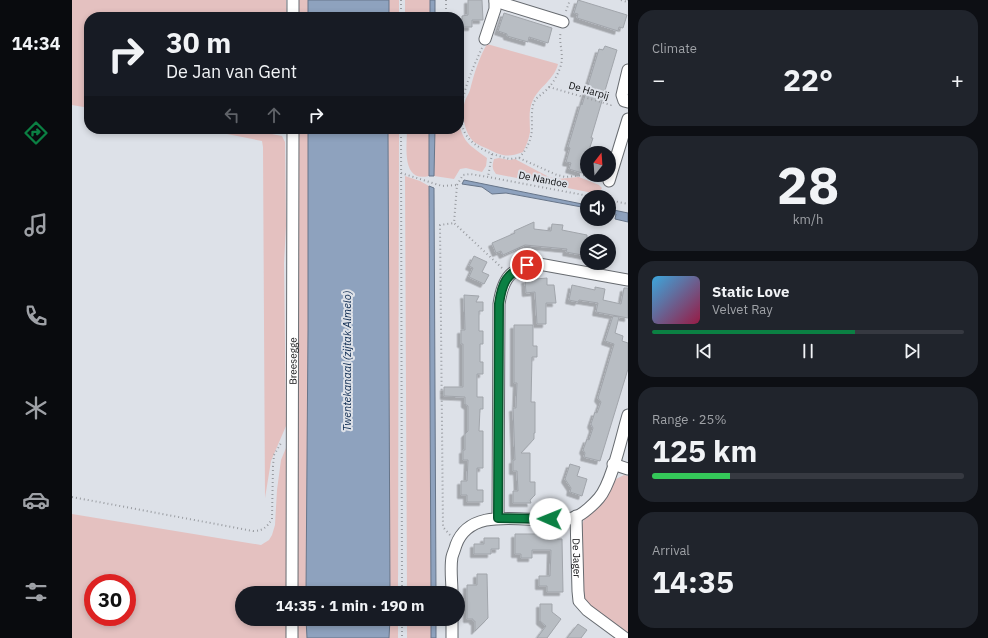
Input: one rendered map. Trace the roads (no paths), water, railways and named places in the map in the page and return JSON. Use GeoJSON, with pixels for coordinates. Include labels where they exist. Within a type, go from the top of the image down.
{"type":"FeatureCollection","features":[{"type":"Feature","properties":{"kind":"street"},"geometry":{"type":"LineString","coordinates":[[293,0],[293,12]]}},
{"type":"Feature","properties":{"kind":"street"},"geometry":{"type":"LineString","coordinates":[[485,40],[495,9],[495,0],[517,4],[562,27]]}},
{"type":"Feature","properties":{"kind":"street"},"geometry":{"type":"LineString","coordinates":[[626,102],[622,95],[628,70]]}},
{"type":"Feature","properties":{"kind":"street"},"geometry":{"type":"LineString","coordinates":[[616,158],[628,119]]}},
{"type":"Feature","properties":{"kind":"street","name":"Breesegge"},"geometry":{"type":"LineString","coordinates":[[292,586],[293,134]]}},
{"type":"Feature","properties":{"kind":"street"},"geometry":{"type":"LineString","coordinates":[[498,518],[499,304],[501,289],[509,275],[516,269],[527,265],[539,264],[628,280]]}},
{"type":"Feature","properties":{"kind":"street"},"geometry":{"type":"LineString","coordinates":[[452,586],[452,556],[457,542],[461,534],[479,522],[498,518],[563,519],[576,516],[600,498],[609,479],[628,415]]}},
{"type":"Feature","properties":{"kind":"street"},"geometry":{"type":"LineString","coordinates":[[613,464],[628,469]]}},
{"type":"Feature","properties":{"kind":"street","name":"De Jager"},"geometry":{"type":"LineString","coordinates":[[576,516],[579,601],[587,610],[625,638]]}},
{"type":"Feature","properties":{"kind":"street"},"geometry":{"type":"LineString","coordinates":[[292,626],[292,638]]}},
{"type":"Feature","properties":{"kind":"street"},"geometry":{"type":"LineString","coordinates":[[452,626],[452,638]]}},
{"type":"Feature","properties":{"kind":"water"},"geometry":{"type":"Polygon","coordinates":[[[308,0],[389,0],[389,12],[308,12],[308,0]]]}},
{"type":"Feature","properties":{"kind":"water"},"geometry":{"type":"Polygon","coordinates":[[[430,0],[435,0],[435,12],[430,12],[430,0]]]}},
{"type":"Feature","properties":{"kind":"water","name":"Twentekanaal (zijtak Almelo)"},"geometry":{"type":"Polygon","coordinates":[[[308,134],[388,134],[390,586],[306,586],[308,134]]]}},
{"type":"Feature","properties":{"kind":"water"},"geometry":{"type":"Polygon","coordinates":[[[429,134],[435,134],[434,176],[429,176],[429,134]]]}},
{"type":"Feature","properties":{"kind":"water"},"geometry":{"type":"Polygon","coordinates":[[[464,180],[580,204],[580,207],[506,193],[492,194],[482,187],[462,184],[464,180]]]}},
{"type":"Feature","properties":{"kind":"water"},"geometry":{"type":"Polygon","coordinates":[[[429,186],[434,188],[436,586],[431,586],[429,186]]]}},
{"type":"Feature","properties":{"kind":"water"},"geometry":{"type":"Polygon","coordinates":[[[616,210],[628,213],[628,222],[616,219],[616,210]]]}},
{"type":"Feature","properties":{"kind":"water"},"geometry":{"type":"Polygon","coordinates":[[[306,626],[390,626],[389,638],[307,638],[306,626]]]}},
{"type":"Feature","properties":{"kind":"water"},"geometry":{"type":"Polygon","coordinates":[[[431,626],[436,626],[436,638],[431,638],[431,626]]]}}]}
